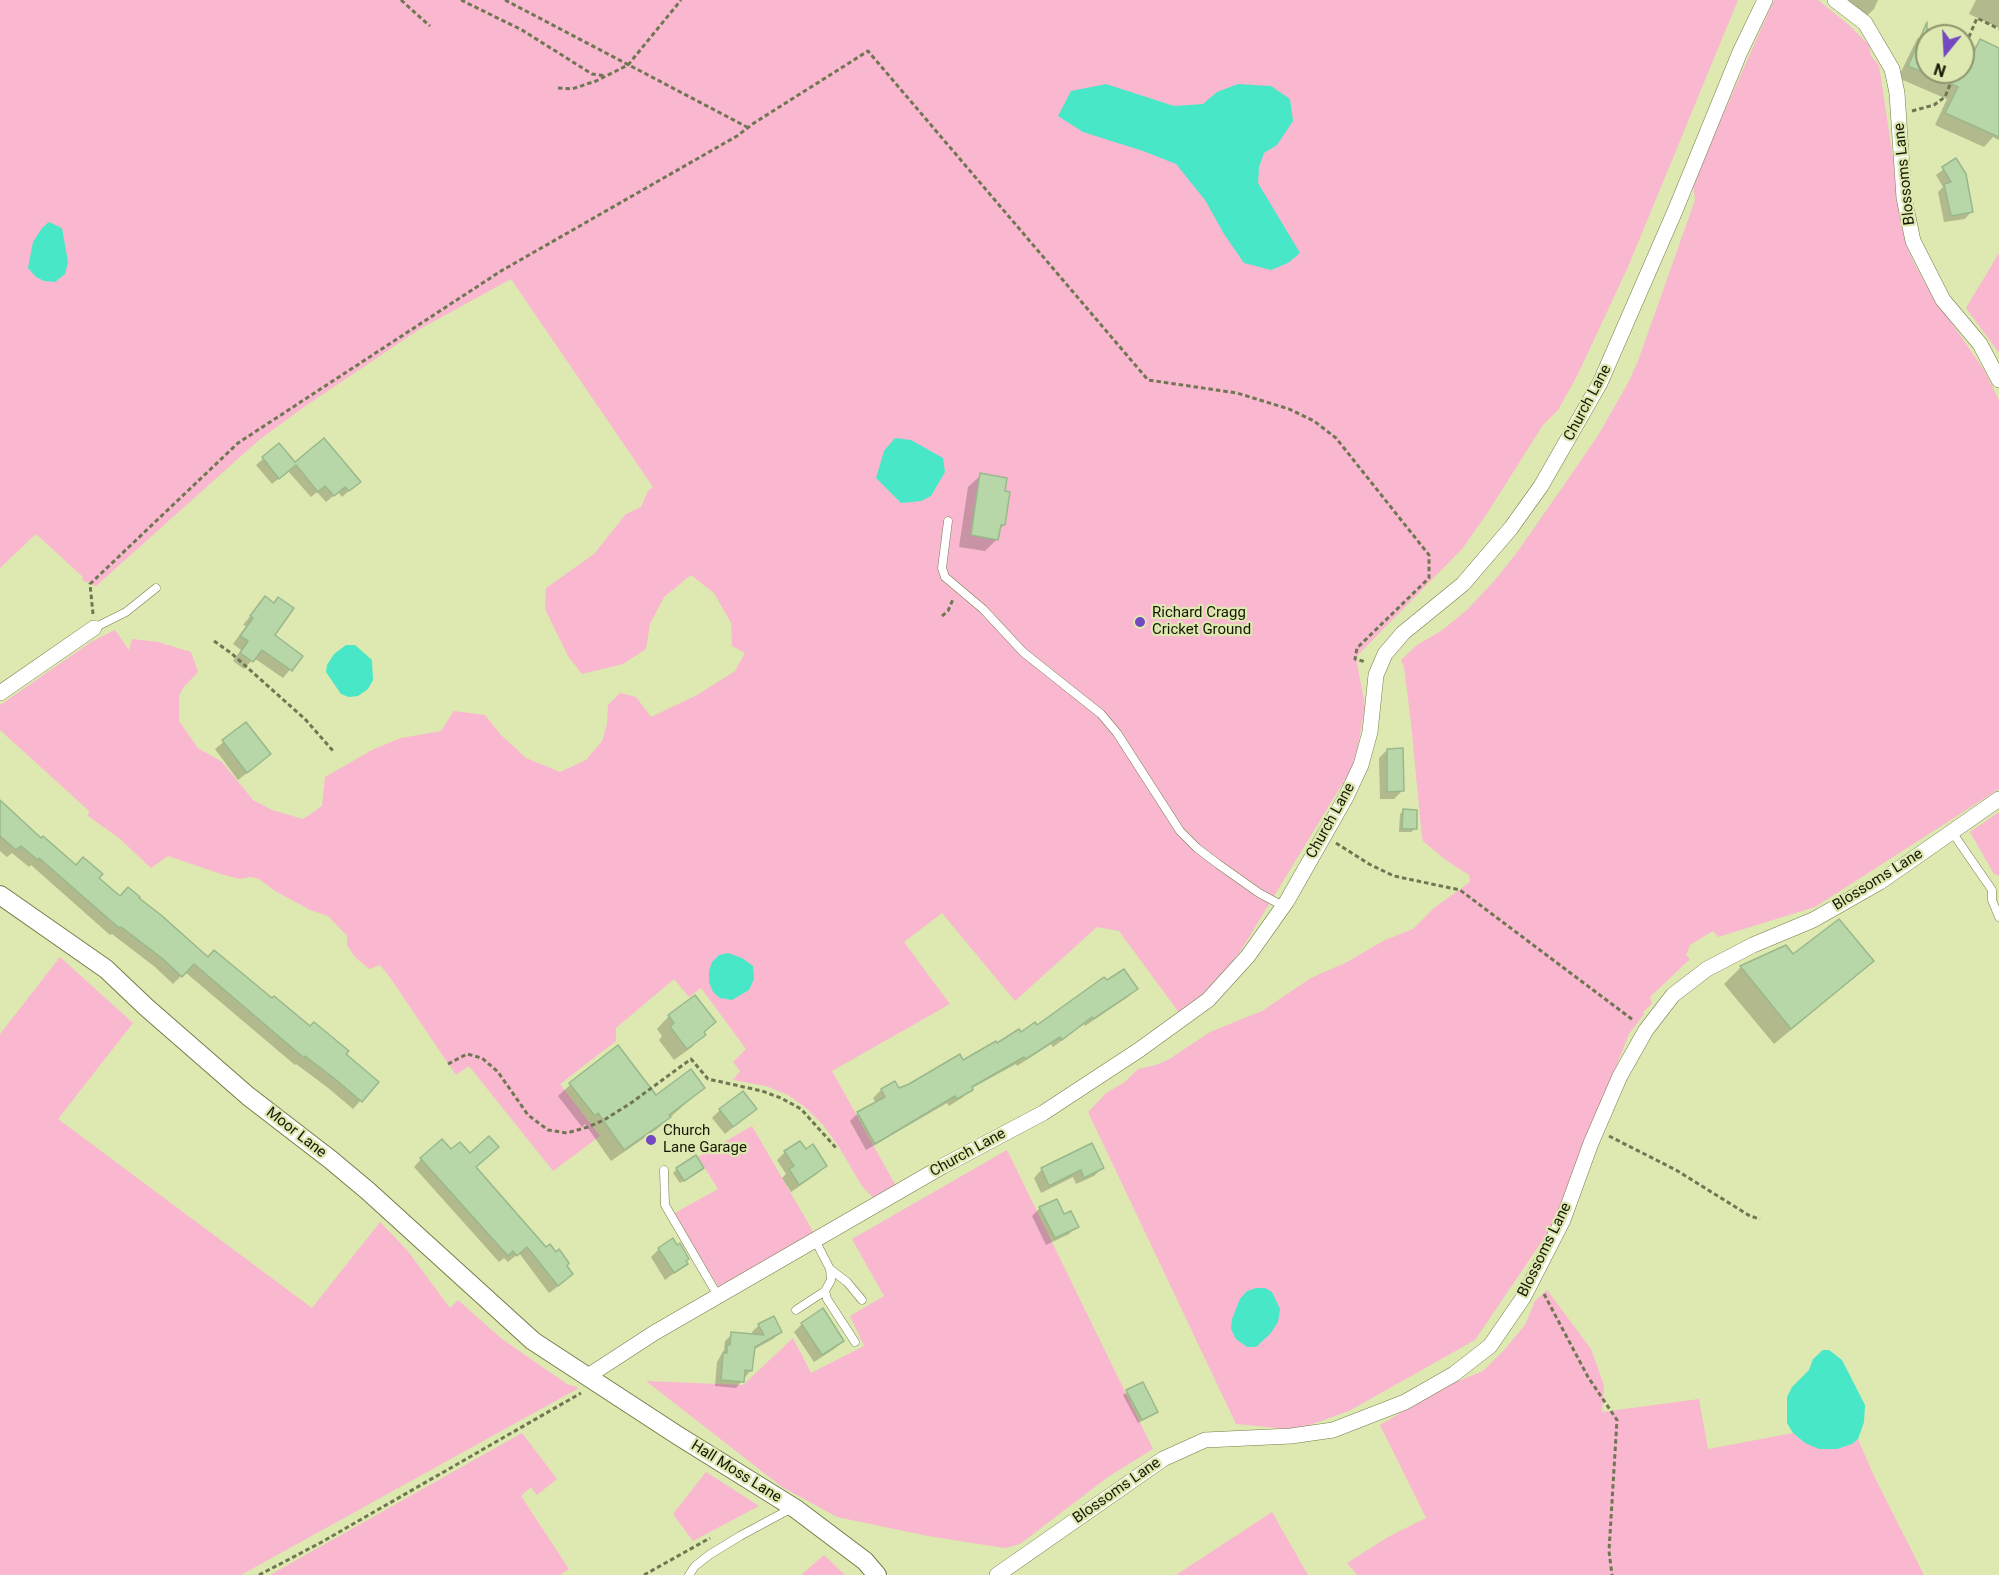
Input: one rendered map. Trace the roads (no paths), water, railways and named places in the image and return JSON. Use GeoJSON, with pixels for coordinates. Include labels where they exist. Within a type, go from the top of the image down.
{"type":"FeatureCollection","features":[{"type":"Feature","properties":{"kind":"street","name":"Church Lane"},"geometry":{"type":"LineString","coordinates":[[588,1376],[654,1333],[718,1296],[943,1166],[1043,1113],[1139,1050],[1208,1000],[1248,956],[1283,906],[1325,834],[1361,765],[1370,732],[1376,675],[1384,654],[1403,633],[1463,584],[1511,528],[1575,430],[1600,383],[1675,211],[1740,52],[1765,0]]}},
{"type":"Feature","properties":{"kind":"street","name":"Blossoms Lane"},"geometry":{"type":"LineString","coordinates":[[1835,0],[1865,23],[1893,69],[1904,198],[1913,241],[1943,300],[1980,344],[1999,380]]}},
{"type":"Feature","properties":{"kind":"street"},"geometry":{"type":"LineString","coordinates":[[0,693],[94,628]]}},
{"type":"Feature","properties":{"kind":"street","name":"Blossoms Lane"},"geometry":{"type":"LineString","coordinates":[[997,1575],[1163,1459],[1205,1440],[1291,1436],[1333,1430],[1405,1402],[1454,1374],[1490,1346],[1523,1298],[1563,1220],[1596,1131],[1620,1076],[1646,1030],[1674,995],[1707,969],[1753,945],[1813,920],[1880,882],[1999,799]]}},
{"type":"Feature","properties":{"kind":"street","name":"Moor Lane"},"geometry":{"type":"LineString","coordinates":[[0,895],[106,969],[248,1096],[332,1160],[368,1191],[533,1341],[588,1376]]}},
{"type":"Feature","properties":{"kind":"street","name":"Hall Moss Lane"},"geometry":{"type":"LineString","coordinates":[[588,1376],[793,1508],[865,1561],[877,1575]]}},
{"type":"Feature","properties":{"kind":"lane"},"geometry":{"type":"LineString","coordinates":[[948,521],[942,568],[945,577],[983,609],[1023,652],[1101,714],[1167,814],[1197,848],[1245,883],[1283,906]]}},
{"type":"Feature","properties":{"kind":"lane"},"geometry":{"type":"LineString","coordinates":[[94,628],[126,612],[156,588]]}},
{"type":"Feature","properties":{"kind":"lane"},"geometry":{"type":"LineString","coordinates":[[1952,832],[1992,890],[1999,896]]}},
{"type":"Feature","properties":{"kind":"lane"},"geometry":{"type":"LineString","coordinates":[[1992,890],[1992,900],[1999,917]]}},
{"type":"Feature","properties":{"kind":"lane"},"geometry":{"type":"LineString","coordinates":[[664,1170],[665,1205],[718,1296]]}},
{"type":"Feature","properties":{"kind":"lane"},"geometry":{"type":"LineString","coordinates":[[796,1310],[825,1291],[831,1280],[830,1269],[815,1240]]}},
{"type":"Feature","properties":{"kind":"lane"},"geometry":{"type":"LineString","coordinates":[[830,1269],[847,1282],[862,1300]]}},
{"type":"Feature","properties":{"kind":"lane"},"geometry":{"type":"LineString","coordinates":[[825,1291],[827,1299],[855,1342]]}},
{"type":"Feature","properties":{"kind":"lane"},"geometry":{"type":"LineString","coordinates":[[689,1575],[695,1566],[709,1555],[793,1508]]}},
{"type":"Feature","properties":{"kind":"water"},"geometry":{"type":"Polygon","coordinates":[[[1106,84],[1174,106],[1203,104],[1217,92],[1238,84],[1271,86],[1290,99],[1293,121],[1277,145],[1264,153],[1259,167],[1258,183],[1300,253],[1288,263],[1271,270],[1244,263],[1205,200],[1176,164],[1083,132],[1058,116],[1071,91],[1106,84]]]}},
{"type":"Feature","properties":{"kind":"water"},"geometry":{"type":"Polygon","coordinates":[[[49,222],[62,228],[68,262],[65,274],[55,282],[44,281],[36,277],[28,268],[33,242],[49,222]]]}},
{"type":"Feature","properties":{"kind":"water"},"geometry":{"type":"Polygon","coordinates":[[[895,438],[911,440],[943,458],[945,472],[931,496],[921,501],[901,503],[876,478],[884,451],[895,438]]]}},
{"type":"Feature","properties":{"kind":"water"},"geometry":{"type":"Polygon","coordinates":[[[346,645],[355,645],[372,660],[373,680],[368,689],[358,696],[349,697],[341,694],[326,672],[327,665],[334,654],[346,645]]]}},
{"type":"Feature","properties":{"kind":"water"},"geometry":{"type":"Polygon","coordinates":[[[728,953],[742,958],[753,966],[754,979],[749,990],[732,1000],[720,998],[713,992],[709,982],[712,962],[719,955],[728,953]]]}},
{"type":"Feature","properties":{"kind":"water"},"geometry":{"type":"Polygon","coordinates":[[[1265,1288],[1272,1292],[1280,1309],[1278,1322],[1270,1334],[1256,1347],[1247,1347],[1236,1339],[1231,1329],[1232,1319],[1240,1299],[1247,1291],[1265,1288]]]}},
{"type":"Feature","properties":{"kind":"water"},"geometry":{"type":"Polygon","coordinates":[[[1823,1350],[1829,1350],[1842,1360],[1865,1405],[1864,1422],[1858,1439],[1852,1444],[1837,1449],[1819,1449],[1805,1443],[1793,1433],[1787,1423],[1787,1397],[1792,1387],[1809,1370],[1813,1359],[1823,1350]]]}},
{"type":"Feature","properties":{"kind":"place","name":"Richard Cragg Cricket Ground"},"geometry":{"type":"Point","coordinates":[1140,622]}},
{"type":"Feature","properties":{"kind":"place","name":"Church Lane Garage"},"geometry":{"type":"Point","coordinates":[651,1140]}}]}
